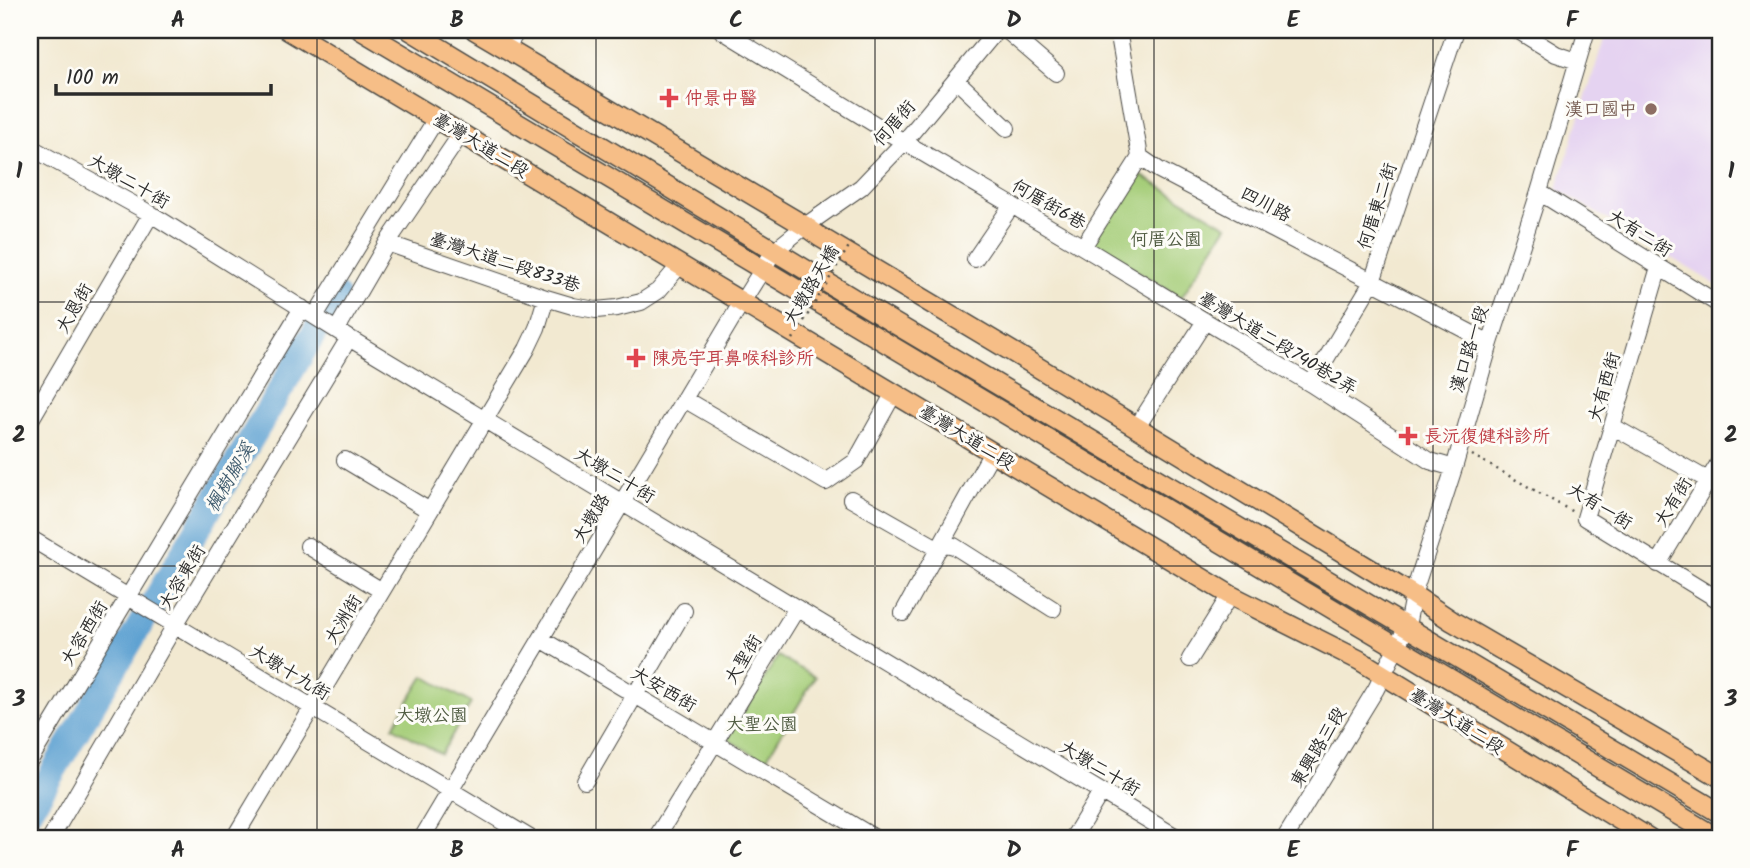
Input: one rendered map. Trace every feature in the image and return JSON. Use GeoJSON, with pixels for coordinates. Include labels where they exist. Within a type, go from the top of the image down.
{"type":"FeatureCollection","features":[{"type":"Feature","properties":{"kind":"main road","name":"臺灣大道二段"},"geometry":{"type":"LineString","coordinates":[[288,30],[1230,595],[1359,660],[1648,838]]}},
{"type":"Feature","properties":{"kind":"main road","name":"臺灣大道二段"},"geometry":{"type":"LineString","coordinates":[[361,30],[1717,838]]}},
{"type":"Feature","properties":{"kind":"main road"},"geometry":{"type":"LineString","coordinates":[[410,30],[775,251],[1720,813]]}},
{"type":"Feature","properties":{"kind":"main road"},"geometry":{"type":"LineString","coordinates":[[475,30],[805,226],[1452,621],[1720,777]]}},
{"type":"Feature","properties":{"kind":"street"},"geometry":{"type":"LineString","coordinates":[[506,48],[518,30]]}},
{"type":"Feature","properties":{"kind":"street","name":"何厝街6巷"},"geometry":{"type":"LineString","coordinates":[[721,30],[1083,247],[1140,157]]}},
{"type":"Feature","properties":{"kind":"street","name":"何厝街"},"geometry":{"type":"LineString","coordinates":[[805,226],[861,187],[904,142],[997,30]]}},
{"type":"Feature","properties":{"kind":"street"},"geometry":{"type":"LineString","coordinates":[[1006,30],[1056,73]]}},
{"type":"Feature","properties":{"kind":"street"},"geometry":{"type":"LineString","coordinates":[[1118,30],[1140,157]]}},
{"type":"Feature","properties":{"kind":"street","name":"何厝東二街"},"geometry":{"type":"LineString","coordinates":[[1311,384],[1372,282],[1456,30]]}},
{"type":"Feature","properties":{"kind":"street"},"geometry":{"type":"LineString","coordinates":[[1517,30],[1556,54],[1577,61]]}},
{"type":"Feature","properties":{"kind":"street","name":"漢口路一段"},"geometry":{"type":"LineString","coordinates":[[1383,676],[1407,626],[1413,595],[1587,30]]}},
{"type":"Feature","properties":{"kind":"street"},"geometry":{"type":"LineString","coordinates":[[956,79],[1007,128]]}},
{"type":"Feature","properties":{"kind":"street","name":"大容東街"},"geometry":{"type":"LineString","coordinates":[[128,598],[308,312],[436,119]]}},
{"type":"Feature","properties":{"kind":"street","name":"大容東街"},"geometry":{"type":"LineString","coordinates":[[51,838],[343,334],[387,243],[461,134]]}},
{"type":"Feature","properties":{"kind":"street","name":"大墩二十街"},"geometry":{"type":"LineString","coordinates":[[30,147],[151,215],[343,334],[1178,838]]}},
{"type":"Feature","properties":{"kind":"street","name":"四川路"},"geometry":{"type":"LineString","coordinates":[[1140,157],[1159,170],[1490,343]]}},
{"type":"Feature","properties":{"kind":"street","name":"大有二街"},"geometry":{"type":"LineString","coordinates":[[1539,192],[1720,305]]}},
{"type":"Feature","properties":{"kind":"street"},"geometry":{"type":"LineString","coordinates":[[975,259],[1012,205]]}},
{"type":"Feature","properties":{"kind":"street","name":"大恩街"},"geometry":{"type":"LineString","coordinates":[[30,421],[151,215]]}},
{"type":"Feature","properties":{"kind":"street","name":"大墩路"},"geometry":{"type":"LineString","coordinates":[[422,838],[761,270],[775,251],[805,226]]}},
{"type":"Feature","properties":{"kind":"street","name":"臺灣大道二段833巷"},"geometry":{"type":"LineString","coordinates":[[387,243],[546,298],[596,310],[641,302],[658,291],[680,265]]}},
{"type":"Feature","properties":{"kind":"street","name":"臺灣大道二段740巷2弄"},"geometry":{"type":"LineString","coordinates":[[1083,247],[1311,384],[1430,461],[1454,468]]}},
{"type":"Feature","properties":{"kind":"street","name":"大有西街"},"geometry":{"type":"LineString","coordinates":[[1585,519],[1659,267]]}},
{"type":"Feature","properties":{"kind":"street","name":"大洲街"},"geometry":{"type":"LineString","coordinates":[[234,838],[527,349],[546,298]]}},
{"type":"Feature","properties":{"kind":"street"},"geometry":{"type":"LineString","coordinates":[[1137,427],[1205,321]]}},
{"type":"Feature","properties":{"kind":"street"},"geometry":{"type":"LineString","coordinates":[[684,399],[826,482],[856,461],[894,393]]}},
{"type":"Feature","properties":{"kind":"street"},"geometry":{"type":"LineString","coordinates":[[1612,426],[1715,483]]}},
{"type":"Feature","properties":{"kind":"street"},"geometry":{"type":"LineString","coordinates":[[903,613],[992,452]]}},
{"type":"Feature","properties":{"kind":"street"},"geometry":{"type":"LineString","coordinates":[[345,460],[429,511]]}},
{"type":"Feature","properties":{"kind":"street","name":"大有街"},"geometry":{"type":"LineString","coordinates":[[1658,564],[1715,483],[1720,461]]}},
{"type":"Feature","properties":{"kind":"street"},"geometry":{"type":"LineString","coordinates":[[851,499],[940,546],[954,546],[1053,609]]}},
{"type":"Feature","properties":{"kind":"street","name":"大有一街"},"geometry":{"type":"LineString","coordinates":[[1585,519],[1720,601]]}},
{"type":"Feature","properties":{"kind":"street","name":"大墩十九街"},"geometry":{"type":"LineString","coordinates":[[30,538],[530,838]]}},
{"type":"Feature","properties":{"kind":"street"},"geometry":{"type":"LineString","coordinates":[[308,546],[382,591]]}},
{"type":"Feature","properties":{"kind":"street"},"geometry":{"type":"LineString","coordinates":[[1190,659],[1230,595]]}},
{"type":"Feature","properties":{"kind":"street","name":"大容西街"},"geometry":{"type":"LineString","coordinates":[[30,760],[128,598]]}},
{"type":"Feature","properties":{"kind":"street","name":"大聖街"},"geometry":{"type":"LineString","coordinates":[[656,838],[797,608]]}},
{"type":"Feature","properties":{"kind":"street"},"geometry":{"type":"LineString","coordinates":[[586,781],[684,611]]}},
{"type":"Feature","properties":{"kind":"street","name":"大安西街"},"geometry":{"type":"LineString","coordinates":[[541,639],[876,838]]}},
{"type":"Feature","properties":{"kind":"street","name":"東興路三段"},"geometry":{"type":"LineString","coordinates":[[1285,838],[1383,676]]}},
{"type":"Feature","properties":{"kind":"street"},"geometry":{"type":"LineString","coordinates":[[1073,838],[1101,792]]}},
{"type":"Feature","properties":{"kind":"path","name":"大墩路天橋"},"geometry":{"type":"LineString","coordinates":[[793,339],[851,243]]}},
{"type":"Feature","properties":{"kind":"path","name":"大有一街"},"geometry":{"type":"LineString","coordinates":[[1459,447],[1585,519]]}},
{"type":"Feature","properties":{"kind":"shaded area","name":"漢口國中"},"geometry":{"type":"Polygon","coordinates":[[[1607,30],[1720,30],[1720,287],[1557,189],[1607,30]]]}},
{"type":"Feature","properties":{"kind":"green space","name":"何厝公園"},"geometry":{"type":"Polygon","coordinates":[[[1137,174],[1227,226],[1181,298],[1091,243],[1137,174]]]}},
{"type":"Feature","properties":{"kind":"green space","name":"大聖公園"},"geometry":{"type":"Polygon","coordinates":[[[778,656],[815,677],[765,761],[727,739],[778,656]]]}},
{"type":"Feature","properties":{"kind":"green space","name":"大墩公園"},"geometry":{"type":"Polygon","coordinates":[[[424,676],[471,703],[441,754],[393,727],[424,676]]]}},
{"type":"Feature","properties":{"kind":"waterway","name":"楓樹腳溪"},"geometry":{"type":"LineString","coordinates":[[30,810],[336,296]]}},
{"type":"Feature","properties":{"kind":"place","name":"仲景中醫"},"geometry":{"type":"Point","coordinates":[669,98]}},
{"type":"Feature","properties":{"kind":"place","name":"漢口國中"},"geometry":{"type":"Point","coordinates":[1651,109]}},
{"type":"Feature","properties":{"kind":"place","name":"陳亮宇耳鼻喉科診所"},"geometry":{"type":"Point","coordinates":[636,358]}},
{"type":"Feature","properties":{"kind":"place","name":"長沅復健科診所"},"geometry":{"type":"Point","coordinates":[1408,436]}}]}
